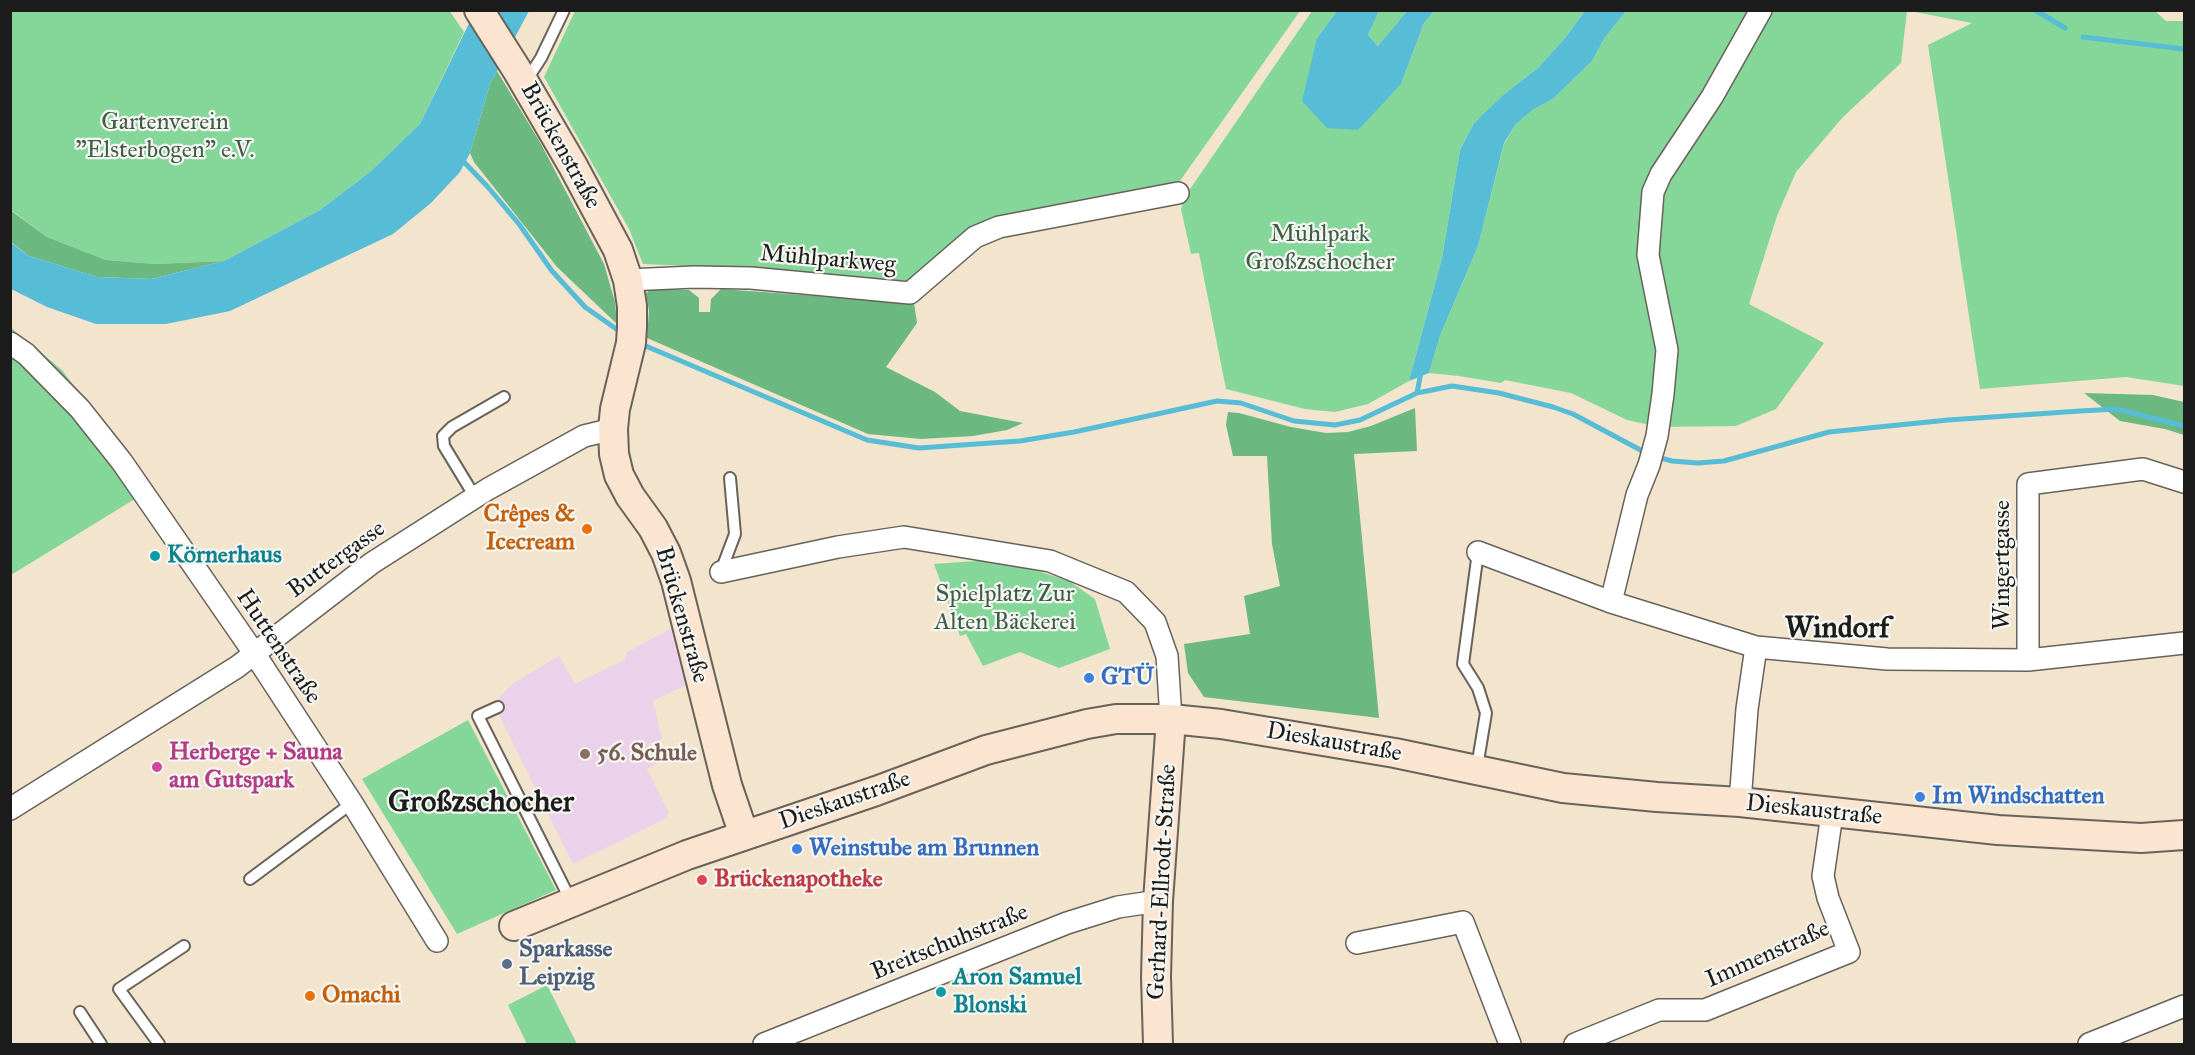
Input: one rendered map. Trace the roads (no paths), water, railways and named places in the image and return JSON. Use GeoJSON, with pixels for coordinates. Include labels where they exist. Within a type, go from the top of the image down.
{"type":"FeatureCollection","features":[{"type":"Feature","properties":{"kind":"main road","name":"Brückenstraße"},"geometry":{"type":"LineString","coordinates":[[479,10],[521,76],[618,250],[630,293],[632,327],[628,353],[618,389],[613,429],[614,454],[619,475],[630,496],[653,528],[666,553],[676,581],[727,785],[744,836]]}},
{"type":"Feature","properties":{"kind":"main road","name":"Dieskaustraße"},"geometry":{"type":"LineString","coordinates":[[514,926],[687,855],[876,791],[986,750],[1086,724],[1116,719],[1171,719],[1221,724],[1395,753],[1563,788],[1740,802],[2010,831],[2141,838],[2184,835]]}},
{"type":"Feature","properties":{"kind":"main road","name":"Gerhard-Ellrodt-Straße"},"geometry":{"type":"LineString","coordinates":[[1158,1044],[1156,977],[1158,901],[1171,719]]}},
{"type":"Feature","properties":{"kind":"street"},"geometry":{"type":"LineString","coordinates":[[1611,602],[1637,495],[1654,447],[1667,350],[1648,255],[1653,192],[1661,174],[1712,97],[1761,10]]}},
{"type":"Feature","properties":{"kind":"street","name":"Mühlparkweg"},"geometry":{"type":"LineString","coordinates":[[630,293],[694,277],[751,279],[910,293],[975,237],[999,227],[1178,193]]}},
{"type":"Feature","properties":{"kind":"street","name":"Huttenstraße"},"geometry":{"type":"LineString","coordinates":[[10,343],[26,354],[80,409],[122,462],[254,653],[437,941]]}},
{"type":"Feature","properties":{"kind":"street","name":"Buttergasse"},"geometry":{"type":"LineString","coordinates":[[10,809],[207,686],[372,563],[475,497],[584,436],[613,429]]}},
{"type":"Feature","properties":{"kind":"street","name":"Wingertgasse"},"geometry":{"type":"LineString","coordinates":[[2028,660],[2028,484],[2143,469],[2184,482]]}},
{"type":"Feature","properties":{"kind":"street"},"geometry":{"type":"LineString","coordinates":[[721,572],[904,537],[1050,561],[1126,592],[1155,622],[1167,656],[1171,719]]}},
{"type":"Feature","properties":{"kind":"street","name":"Wingertgasse"},"geometry":{"type":"LineString","coordinates":[[1478,552],[1611,602],[1756,647],[1887,659],[2028,660],[2184,643]]}},
{"type":"Feature","properties":{"kind":"street"},"geometry":{"type":"LineString","coordinates":[[1740,802],[1747,710],[1756,647]]}},
{"type":"Feature","properties":{"kind":"street","name":"Immenstraße"},"geometry":{"type":"LineString","coordinates":[[1575,1044],[1659,1010],[1705,1010],[1849,952],[1822,876],[1832,813]]}},
{"type":"Feature","properties":{"kind":"street","name":"Breitschuhstraße"},"geometry":{"type":"LineString","coordinates":[[765,1044],[1067,923],[1118,907],[1158,901]]}},
{"type":"Feature","properties":{"kind":"street"},"geometry":{"type":"LineString","coordinates":[[1357,943],[1463,922],[1510,1044]]}},
{"type":"Feature","properties":{"kind":"street"},"geometry":{"type":"LineString","coordinates":[[2089,1044],[2184,1005]]}},
{"type":"Feature","properties":{"kind":"lane"},"geometry":{"type":"LineString","coordinates":[[521,76],[541,58],[564,10]]}},
{"type":"Feature","properties":{"kind":"lane"},"geometry":{"type":"LineString","coordinates":[[475,497],[444,446],[443,436],[452,427],[504,397]]}},
{"type":"Feature","properties":{"kind":"lane"},"geometry":{"type":"LineString","coordinates":[[721,572],[735,534],[730,478]]}},
{"type":"Feature","properties":{"kind":"lane"},"geometry":{"type":"LineString","coordinates":[[1476,771],[1486,713],[1478,688],[1463,664],[1478,552]]}},
{"type":"Feature","properties":{"kind":"lane"},"geometry":{"type":"LineString","coordinates":[[498,707],[478,716],[571,901]]}},
{"type":"Feature","properties":{"kind":"lane"},"geometry":{"type":"LineString","coordinates":[[250,879],[351,803]]}},
{"type":"Feature","properties":{"kind":"lane"},"geometry":{"type":"LineString","coordinates":[[159,1044],[119,989],[184,946]]}},
{"type":"Feature","properties":{"kind":"lane"},"geometry":{"type":"LineString","coordinates":[[80,1012],[101,1044]]}},
{"type":"Feature","properties":{"kind":"water"},"geometry":{"type":"Polygon","coordinates":[[[475,11],[529,11],[490,84],[470,153],[460,172],[431,203],[393,234],[230,311],[166,324],[96,324],[47,307],[11,289],[10,242],[29,256],[97,277],[151,279],[224,261],[320,210],[370,172],[420,124],[475,11]]]}},
{"type":"Feature","properties":{"kind":"water"},"geometry":{"type":"Polygon","coordinates":[[[1337,11],[1379,11],[1368,35],[1378,46],[1407,11],[1434,11],[1424,23],[1401,84],[1358,130],[1327,128],[1302,101],[1317,38],[1337,11]]]}},
{"type":"Feature","properties":{"kind":"water"},"geometry":{"type":"Polygon","coordinates":[[[1585,11],[1626,11],[1604,39],[1592,61],[1553,99],[1534,109],[1516,124],[1504,143],[1478,246],[1440,336],[1429,373],[1409,381],[1442,258],[1460,150],[1474,123],[1503,95],[1539,67],[1585,11]]]}},
{"type":"Feature","properties":{"kind":"waterway"},"geometry":{"type":"LineString","coordinates":[[2035,10],[2065,28]]}},
{"type":"Feature","properties":{"kind":"waterway"},"geometry":{"type":"LineString","coordinates":[[2083,37],[2184,49]]}},
{"type":"Feature","properties":{"kind":"waterway"},"geometry":{"type":"LineString","coordinates":[[461,159],[519,224],[552,271],[585,307],[622,333]]}},
{"type":"Feature","properties":{"kind":"waterway"},"geometry":{"type":"LineString","coordinates":[[641,344],[867,440],[919,448],[1020,441],[1074,432],[1217,401],[1241,403],[1294,421],[1335,425],[1360,420],[1417,393],[1452,386],[1499,393],[1553,407],[1573,414],[1648,454]]}},
{"type":"Feature","properties":{"kind":"waterway"},"geometry":{"type":"LineString","coordinates":[[1417,393],[1421,372]]}},
{"type":"Feature","properties":{"kind":"waterway"},"geometry":{"type":"LineString","coordinates":[[1657,457],[1698,463],[1724,461],[1829,432],[1948,420],[2080,411],[2117,409],[2184,426]]}},
{"type":"Feature","properties":{"kind":"place","name":"Crêpes & Icecream"},"geometry":{"type":"Point","coordinates":[587,529]}},
{"type":"Feature","properties":{"kind":"place","name":"Körnerhaus"},"geometry":{"type":"Point","coordinates":[155,556]}},
{"type":"Feature","properties":{"kind":"place","name":"GTÜ"},"geometry":{"type":"Point","coordinates":[1089,678]}},
{"type":"Feature","properties":{"kind":"place","name":"56. Schule"},"geometry":{"type":"Point","coordinates":[585,754]}},
{"type":"Feature","properties":{"kind":"place","name":"Herberge + Sauna am Gutspark"},"geometry":{"type":"Point","coordinates":[157,767]}},
{"type":"Feature","properties":{"kind":"place","name":"Im Windschatten"},"geometry":{"type":"Point","coordinates":[1920,797]}},
{"type":"Feature","properties":{"kind":"place","name":"Weinstube am Brunnen"},"geometry":{"type":"Point","coordinates":[797,849]}},
{"type":"Feature","properties":{"kind":"place","name":"Brückenapotheke"},"geometry":{"type":"Point","coordinates":[702,880]}},
{"type":"Feature","properties":{"kind":"place","name":"Sparkasse Leipzig"},"geometry":{"type":"Point","coordinates":[507,964]}},
{"type":"Feature","properties":{"kind":"place","name":"Aron Samuel Blonski"},"geometry":{"type":"Point","coordinates":[941,992]}},
{"type":"Feature","properties":{"kind":"place","name":"Omachi"},"geometry":{"type":"Point","coordinates":[310,996]}},
{"type":"Feature","properties":{"kind":"district","name":"Windorf"},"geometry":{"type":"Point","coordinates":[1837,630]}},
{"type":"Feature","properties":{"kind":"district","name":"Großzschocher"},"geometry":{"type":"Point","coordinates":[481,804]}},
{"type":"Feature","properties":{"kind":"park label","name":"Gartenverein \"Elsterbogen\" e.V."},"geometry":{"type":"Point","coordinates":[165,137]}},
{"type":"Feature","properties":{"kind":"park label","name":"Mühlpark Großzschocher"},"geometry":{"type":"Point","coordinates":[1320,249]}},
{"type":"Feature","properties":{"kind":"park label","name":"Spielplatz Zur Alten Bäckerei"},"geometry":{"type":"Point","coordinates":[1005,609]}}]}
